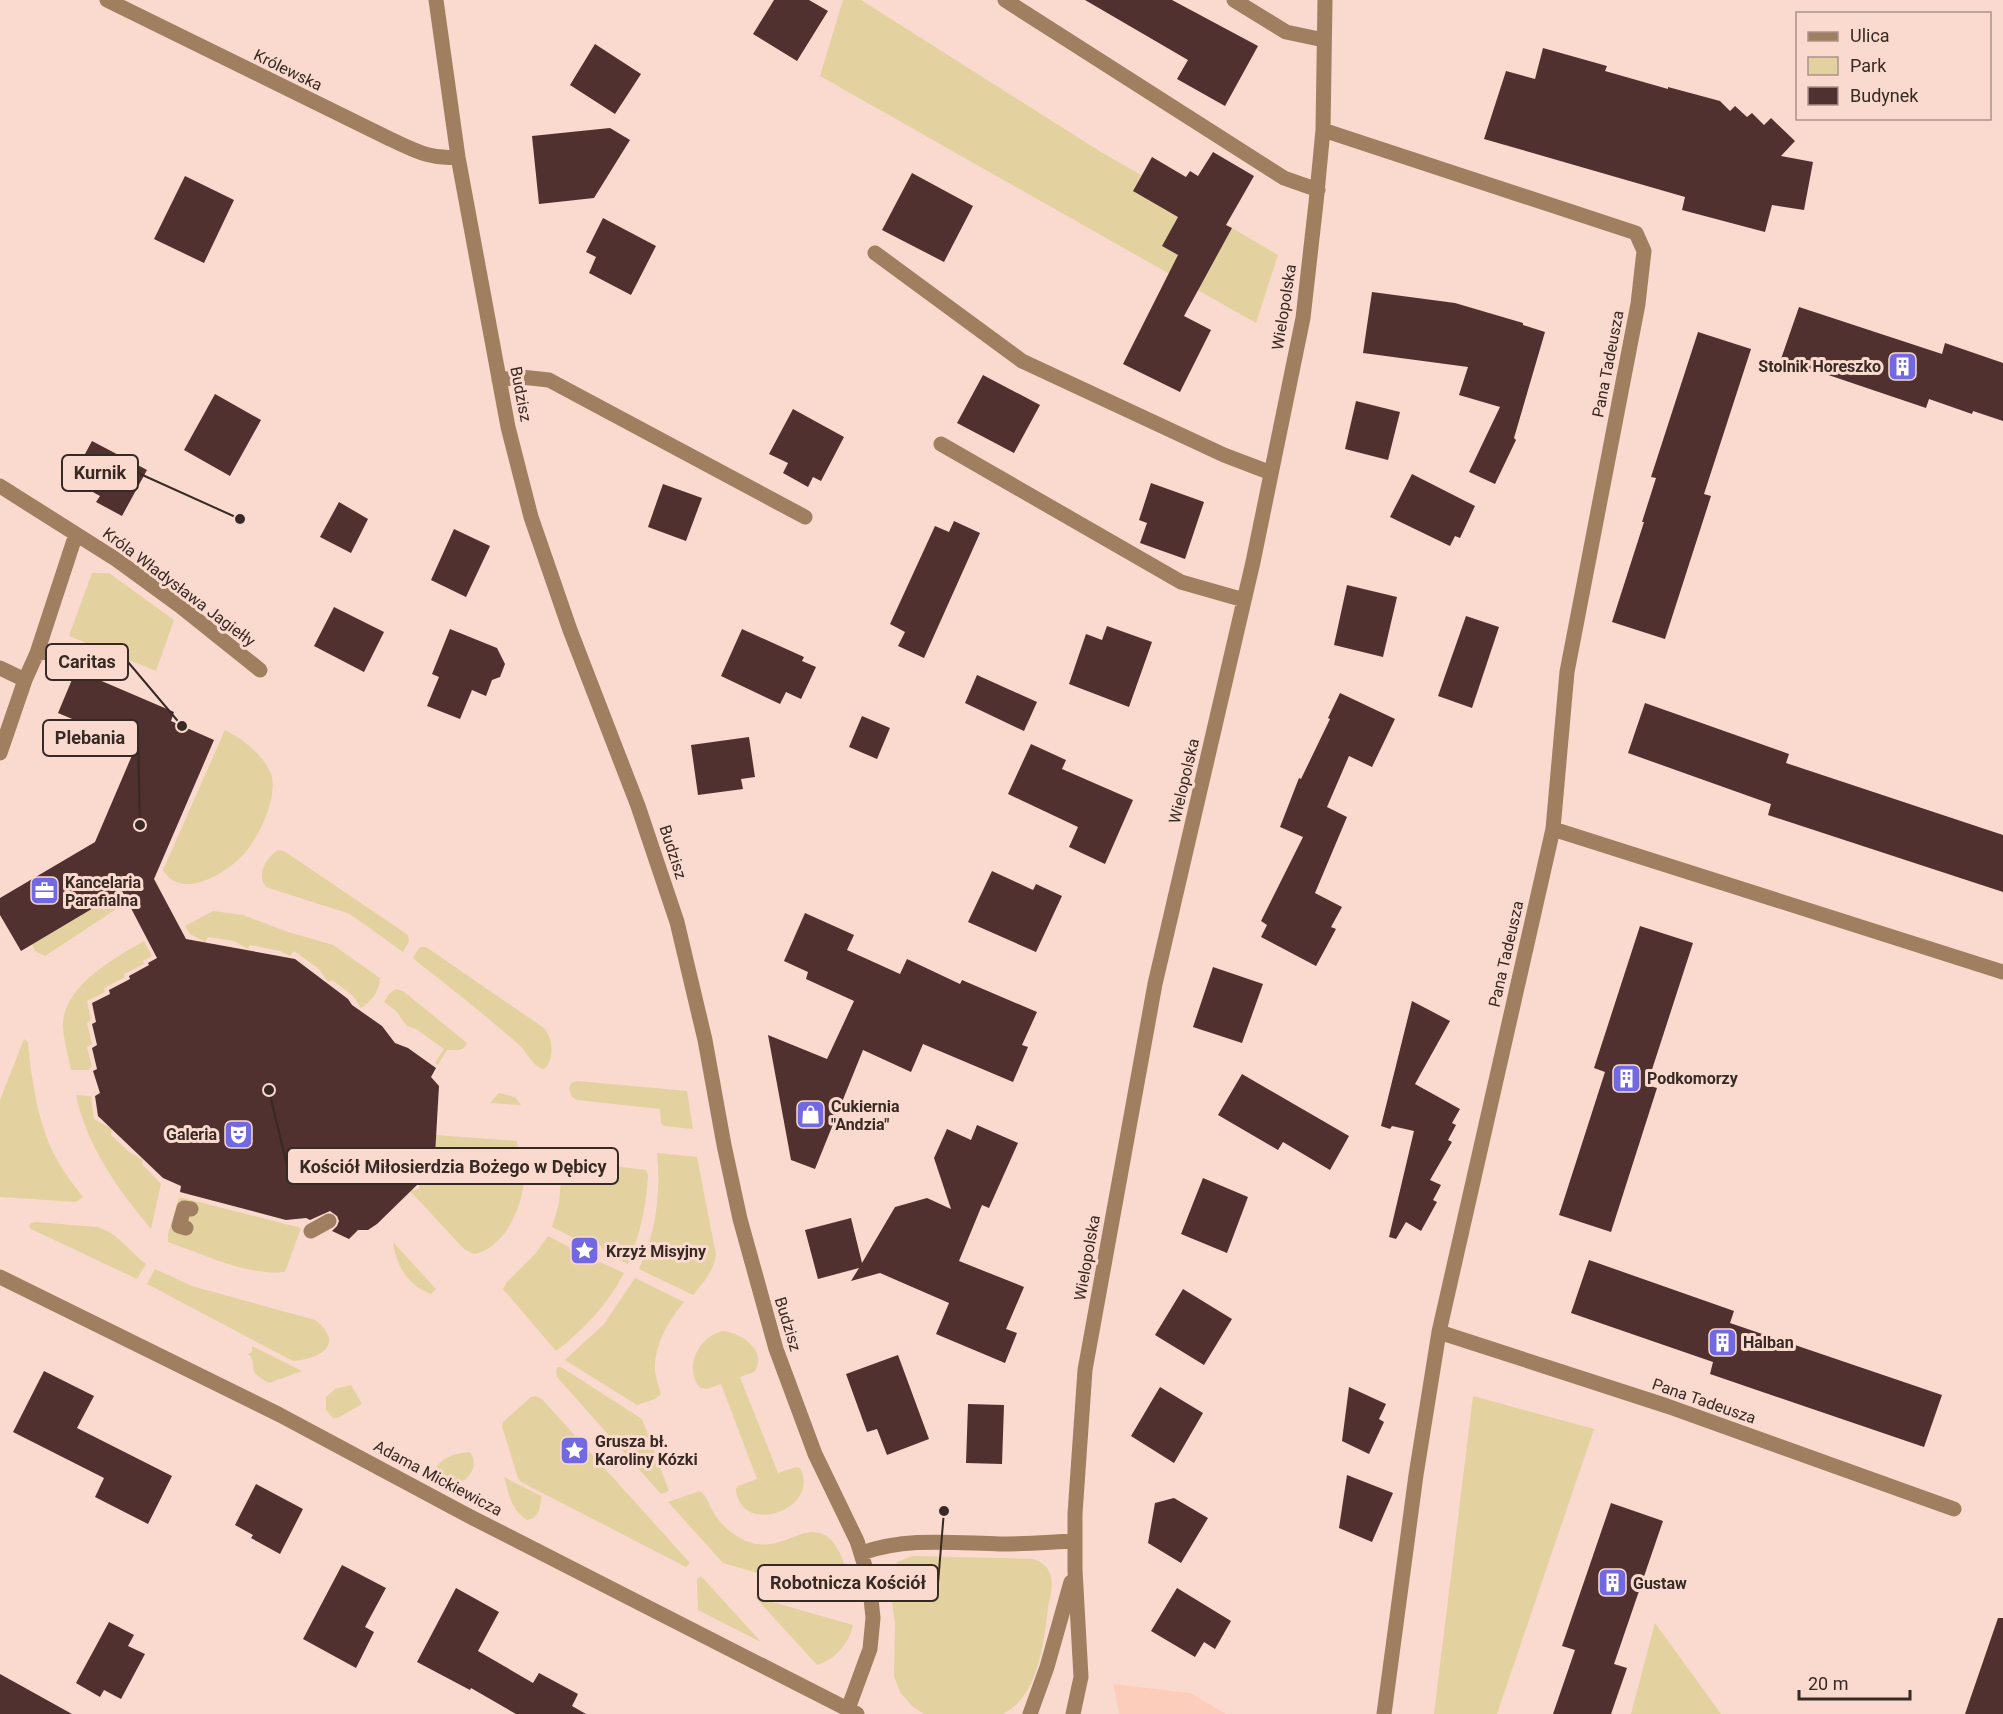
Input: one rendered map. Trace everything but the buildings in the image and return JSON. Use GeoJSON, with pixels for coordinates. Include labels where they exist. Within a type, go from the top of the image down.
{"type":"FeatureCollection","features":[{"type":"Feature","properties":{"kind":"street","name":"Królewska"},"geometry":{"type":"LineString","coordinates":[[107,0],[390,139],[442,159],[458,157]]}},
{"type":"Feature","properties":{"kind":"street","name":"Budzisz"},"geometry":{"type":"LineString","coordinates":[[436,0],[458,157],[508,427],[531,517],[570,630],[638,806],[676,922],[705,1040],[740,1219],[776,1349],[815,1454],[862,1553],[869,1580],[873,1618],[870,1649],[853,1712]]}},
{"type":"Feature","properties":{"kind":"street"},"geometry":{"type":"LineString","coordinates":[[1005,0],[1284,178],[1318,190]]}},
{"type":"Feature","properties":{"kind":"street"},"geometry":{"type":"LineString","coordinates":[[1234,0],[1286,32],[1324,40]]}},
{"type":"Feature","properties":{"kind":"street","name":"Wielopolska"},"geometry":{"type":"LineString","coordinates":[[1073,1714],[1081,1677],[1074,1541],[1085,1370],[1155,984],[1244,600],[1303,318],[1323,130],[1325,0]]}},
{"type":"Feature","properties":{"kind":"street","name":"Pana Tadeusza"},"geometry":{"type":"LineString","coordinates":[[1323,130],[1636,233],[1644,251],[1638,304],[1567,672],[1552,829],[1439,1332],[1416,1475],[1384,1714]]}},
{"type":"Feature","properties":{"kind":"street"},"geometry":{"type":"LineString","coordinates":[[875,253],[1022,361],[1224,455],[1271,473]]}},
{"type":"Feature","properties":{"kind":"street"},"geometry":{"type":"LineString","coordinates":[[500,380],[521,377],[549,381],[805,517]]}},
{"type":"Feature","properties":{"kind":"street"},"geometry":{"type":"LineString","coordinates":[[941,444],[1181,582],[1244,600]]}},
{"type":"Feature","properties":{"kind":"street","name":"Króla Władysława Jagiełły"},"geometry":{"type":"LineString","coordinates":[[0,486],[126,567],[260,670]]}},
{"type":"Feature","properties":{"kind":"street","name":"Króla Władysława Jagiełły"},"geometry":{"type":"LineString","coordinates":[[0,753],[25,680],[38,653],[76,534]]}},
{"type":"Feature","properties":{"kind":"street"},"geometry":{"type":"LineString","coordinates":[[38,653],[64,651]]}},
{"type":"Feature","properties":{"kind":"street"},"geometry":{"type":"LineString","coordinates":[[0,668],[25,680]]}},
{"type":"Feature","properties":{"kind":"street"},"geometry":{"type":"LineString","coordinates":[[1552,829],[2003,972]]}},
{"type":"Feature","properties":{"kind":"street"},"geometry":{"type":"LineString","coordinates":[[186,1228],[179,1226],[184,1208],[191,1209]]}},
{"type":"Feature","properties":{"kind":"street"},"geometry":{"type":"LineString","coordinates":[[311,1231],[329,1221]]}},
{"type":"Feature","properties":{"kind":"street","name":"Adama Mickiewicza"},"geometry":{"type":"LineString","coordinates":[[0,1277],[280,1414],[477,1520],[853,1712]]}},
{"type":"Feature","properties":{"kind":"street","name":"Pana Tadeusza"},"geometry":{"type":"LineString","coordinates":[[1439,1332],[1667,1406],[1954,1509]]}},
{"type":"Feature","properties":{"kind":"street"},"geometry":{"type":"LineString","coordinates":[[862,1553],[903,1542],[1006,1544],[1074,1541]]}},
{"type":"Feature","properties":{"kind":"street","name":"Wielopolska"},"geometry":{"type":"LineString","coordinates":[[1030,1714],[1047,1667],[1074,1570]]}},
{"type":"Feature","properties":{"kind":"shaded area"},"geometry":{"type":"Polygon","coordinates":[[[1113,1684],[1190,1693],[1226,1714],[1119,1714],[1113,1684]]]}},
{"type":"Feature","properties":{"kind":"green space"},"geometry":{"type":"Polygon","coordinates":[[[843,0],[861,0],[1141,175],[1133,191],[1186,202],[1162,246],[1208,271],[1232,228],[1278,255],[1256,323],[820,76],[843,0]]]}},
{"type":"Feature","properties":{"kind":"green space"},"geometry":{"type":"Polygon","coordinates":[[[92,573],[109,573],[174,620],[156,671],[69,636],[92,573]]]}},
{"type":"Feature","properties":{"kind":"green space"},"geometry":{"type":"Polygon","coordinates":[[[225,730],[252,748],[268,767],[273,783],[270,806],[255,839],[235,862],[215,876],[203,881],[191,884],[181,883],[171,879],[163,870],[225,730]]]}},
{"type":"Feature","properties":{"kind":"green space"},"geometry":{"type":"Polygon","coordinates":[[[278,850],[284,851],[408,935],[409,942],[403,952],[350,914],[266,887],[262,872],[270,857],[278,850]]]}},
{"type":"Feature","properties":{"kind":"green space"},"geometry":{"type":"Polygon","coordinates":[[[119,893],[124,904],[45,956],[35,951],[32,944],[119,893]]]}},
{"type":"Feature","properties":{"kind":"green space"},"geometry":{"type":"Polygon","coordinates":[[[213,911],[243,915],[288,932],[333,945],[380,978],[376,992],[372,999],[361,1008],[353,996],[332,980],[328,982],[319,969],[294,951],[290,956],[280,951],[250,945],[248,949],[234,941],[208,937],[205,942],[190,934],[185,926],[213,911]]]}},
{"type":"Feature","properties":{"kind":"green space"},"geometry":{"type":"Polygon","coordinates":[[[144,941],[152,956],[143,961],[144,964],[124,974],[125,977],[104,988],[105,992],[87,1001],[91,1020],[87,1023],[92,1044],[87,1047],[92,1067],[89,1068],[90,1070],[71,1070],[63,1024],[72,997],[105,965],[144,941]]]}},
{"type":"Feature","properties":{"kind":"green space"},"geometry":{"type":"Polygon","coordinates":[[[420,947],[426,947],[544,1028],[552,1049],[548,1065],[544,1069],[536,1065],[521,1047],[416,961],[413,957],[420,947]]]}},
{"type":"Feature","properties":{"kind":"green space"},"geometry":{"type":"Polygon","coordinates":[[[396,989],[403,991],[467,1043],[466,1046],[459,1050],[447,1050],[438,1065],[435,1063],[444,1049],[416,1029],[407,1026],[396,1011],[384,1002],[396,989]]]}},
{"type":"Feature","properties":{"kind":"green space"},"geometry":{"type":"Polygon","coordinates":[[[24,1039],[28,1042],[33,1085],[48,1142],[67,1176],[83,1197],[76,1202],[0,1197],[0,1100],[24,1039]]]}},
{"type":"Feature","properties":{"kind":"green space"},"geometry":{"type":"Polygon","coordinates":[[[577,1081],[687,1091],[693,1129],[664,1126],[661,1123],[660,1109],[577,1100],[572,1097],[569,1089],[571,1083],[577,1081]]]}},
{"type":"Feature","properties":{"kind":"green space"},"geometry":{"type":"Polygon","coordinates":[[[499,1093],[515,1097],[521,1105],[490,1103],[499,1093]]]}},
{"type":"Feature","properties":{"kind":"green space"},"geometry":{"type":"Polygon","coordinates":[[[76,1095],[91,1096],[94,1119],[112,1129],[111,1135],[129,1152],[143,1160],[142,1164],[161,1184],[151,1229],[116,1183],[96,1150],[76,1095]]]}},
{"type":"Feature","properties":{"kind":"green space"},"geometry":{"type":"Polygon","coordinates":[[[436,1135],[517,1141],[524,1174],[521,1198],[517,1211],[504,1234],[485,1250],[474,1254],[464,1249],[410,1191],[419,1189],[419,1185],[434,1173],[431,1165],[433,1156],[438,1153],[432,1144],[436,1135]]]}},
{"type":"Feature","properties":{"kind":"green space"},"geometry":{"type":"Polygon","coordinates":[[[657,1153],[697,1157],[716,1255],[710,1272],[693,1295],[639,1269],[650,1241],[656,1212],[657,1153]]]}},
{"type":"Feature","properties":{"kind":"green space"},"geometry":{"type":"Polygon","coordinates":[[[567,1162],[646,1170],[648,1176],[644,1210],[628,1264],[605,1253],[600,1244],[588,1237],[574,1238],[552,1227],[559,1203],[562,1169],[567,1162]]]}},
{"type":"Feature","properties":{"kind":"green space"},"geometry":{"type":"Polygon","coordinates":[[[179,1197],[301,1228],[285,1272],[255,1271],[168,1242],[168,1234],[179,1197]]]}},
{"type":"Feature","properties":{"kind":"green space"},"geometry":{"type":"Polygon","coordinates":[[[31,1223],[97,1227],[111,1233],[146,1264],[137,1279],[31,1229],[29,1226],[31,1223]]]}},
{"type":"Feature","properties":{"kind":"green space"},"geometry":{"type":"Polygon","coordinates":[[[548,1236],[569,1247],[574,1255],[586,1263],[600,1262],[624,1273],[594,1316],[556,1351],[503,1289],[548,1236]]]}},
{"type":"Feature","properties":{"kind":"green space"},"geometry":{"type":"Polygon","coordinates":[[[393,1242],[436,1289],[431,1294],[416,1286],[404,1274],[393,1242]]]}},
{"type":"Feature","properties":{"kind":"green space"},"geometry":{"type":"Polygon","coordinates":[[[155,1269],[192,1286],[315,1320],[328,1335],[327,1347],[312,1357],[293,1361],[147,1284],[155,1269]]]}},
{"type":"Feature","properties":{"kind":"green space"},"geometry":{"type":"Polygon","coordinates":[[[635,1278],[684,1302],[668,1326],[657,1352],[655,1371],[661,1394],[655,1399],[637,1405],[565,1360],[604,1324],[635,1278]]]}},
{"type":"Feature","properties":{"kind":"green space"},"geometry":{"type":"Polygon","coordinates":[[[723,1331],[738,1335],[756,1351],[758,1365],[754,1372],[740,1377],[778,1473],[796,1467],[800,1468],[804,1483],[800,1495],[790,1506],[778,1512],[764,1515],[751,1512],[741,1504],[736,1489],[738,1486],[757,1479],[721,1384],[707,1389],[700,1388],[695,1380],[693,1362],[696,1354],[707,1339],[723,1331]]]}},
{"type":"Feature","properties":{"kind":"green space"},"geometry":{"type":"Polygon","coordinates":[[[252,1346],[302,1371],[269,1383],[261,1379],[256,1375],[253,1362],[248,1354],[252,1352],[252,1346]]]}},
{"type":"Feature","properties":{"kind":"green space"},"geometry":{"type":"Polygon","coordinates":[[[557,1367],[561,1367],[642,1419],[669,1491],[661,1494],[557,1377],[557,1367]]]}},
{"type":"Feature","properties":{"kind":"green space"},"geometry":{"type":"Polygon","coordinates":[[[351,1385],[362,1404],[338,1418],[333,1418],[326,1410],[326,1397],[335,1389],[351,1385]]]}},
{"type":"Feature","properties":{"kind":"green space"},"geometry":{"type":"Polygon","coordinates":[[[535,1396],[542,1399],[690,1563],[686,1567],[521,1482],[502,1426],[503,1422],[535,1396]]]}},
{"type":"Feature","properties":{"kind":"green space"},"geometry":{"type":"Polygon","coordinates":[[[1473,1396],[1594,1429],[1497,1714],[1434,1714],[1473,1396]]]}},
{"type":"Feature","properties":{"kind":"green space"},"geometry":{"type":"Polygon","coordinates":[[[470,1452],[473,1466],[465,1480],[450,1480],[437,1473],[436,1467],[439,1463],[455,1454],[470,1452]]]}},
{"type":"Feature","properties":{"kind":"green space"},"geometry":{"type":"Polygon","coordinates":[[[504,1477],[541,1496],[540,1508],[534,1517],[527,1520],[517,1511],[511,1501],[504,1477]]]}},
{"type":"Feature","properties":{"kind":"green space"},"geometry":{"type":"Polygon","coordinates":[[[700,1491],[722,1524],[746,1541],[767,1544],[813,1532],[824,1535],[839,1551],[852,1600],[723,1563],[668,1502],[700,1491]]]}},
{"type":"Feature","properties":{"kind":"green space"},"geometry":{"type":"Polygon","coordinates":[[[912,1556],[1034,1559],[1048,1569],[1052,1582],[1038,1667],[1025,1695],[1003,1714],[924,1714],[913,1707],[900,1692],[894,1676],[895,1624],[889,1580],[897,1562],[912,1556]]]}},
{"type":"Feature","properties":{"kind":"green space"},"geometry":{"type":"Polygon","coordinates":[[[701,1576],[761,1642],[698,1610],[697,1579],[701,1576]]]}},
{"type":"Feature","properties":{"kind":"green space"},"geometry":{"type":"Polygon","coordinates":[[[755,1597],[853,1625],[851,1632],[845,1644],[836,1654],[817,1665],[755,1597]]]}},
{"type":"Feature","properties":{"kind":"green space"},"geometry":{"type":"Polygon","coordinates":[[[1655,1623],[1721,1714],[1631,1714],[1655,1623]]]}},
{"type":"Feature","properties":{"kind":"place","name":"Stolnik Horeszko"},"geometry":{"type":"Point","coordinates":[1902,366]}},
{"type":"Feature","properties":{"kind":"place","name":"Kurnik"},"geometry":{"type":"Point","coordinates":[240,519]}},
{"type":"Feature","properties":{"kind":"place","name":"Caritas"},"geometry":{"type":"Point","coordinates":[182,726]}},
{"type":"Feature","properties":{"kind":"place","name":"Plebania"},"geometry":{"type":"Point","coordinates":[140,825]}},
{"type":"Feature","properties":{"kind":"place","name":"Kancelaria Parafialna"},"geometry":{"type":"Point","coordinates":[44,891]}},
{"type":"Feature","properties":{"kind":"place","name":"Podkomorzy"},"geometry":{"type":"Point","coordinates":[1626,1078]}},
{"type":"Feature","properties":{"kind":"place","name":"Kościół Miłosierdzia Bożego w Dębicy"},"geometry":{"type":"Point","coordinates":[269,1090]}},
{"type":"Feature","properties":{"kind":"place","name":"Cukiernia \"Andzia\""},"geometry":{"type":"Point","coordinates":[810,1115]}},
{"type":"Feature","properties":{"kind":"place","name":"Galeria"},"geometry":{"type":"Point","coordinates":[238,1134]}},
{"type":"Feature","properties":{"kind":"place","name":"Krzyż Misyjny"},"geometry":{"type":"Point","coordinates":[585,1251]}},
{"type":"Feature","properties":{"kind":"place","name":"Halban"},"geometry":{"type":"Point","coordinates":[1722,1342]}},
{"type":"Feature","properties":{"kind":"place","name":"Grusza bł. Karoliny Kózki"},"geometry":{"type":"Point","coordinates":[574,1450]}},
{"type":"Feature","properties":{"kind":"place","name":"Robotnicza Kościół"},"geometry":{"type":"Point","coordinates":[944,1511]}},
{"type":"Feature","properties":{"kind":"place","name":"Gustaw"},"geometry":{"type":"Point","coordinates":[1612,1583]}}]}
